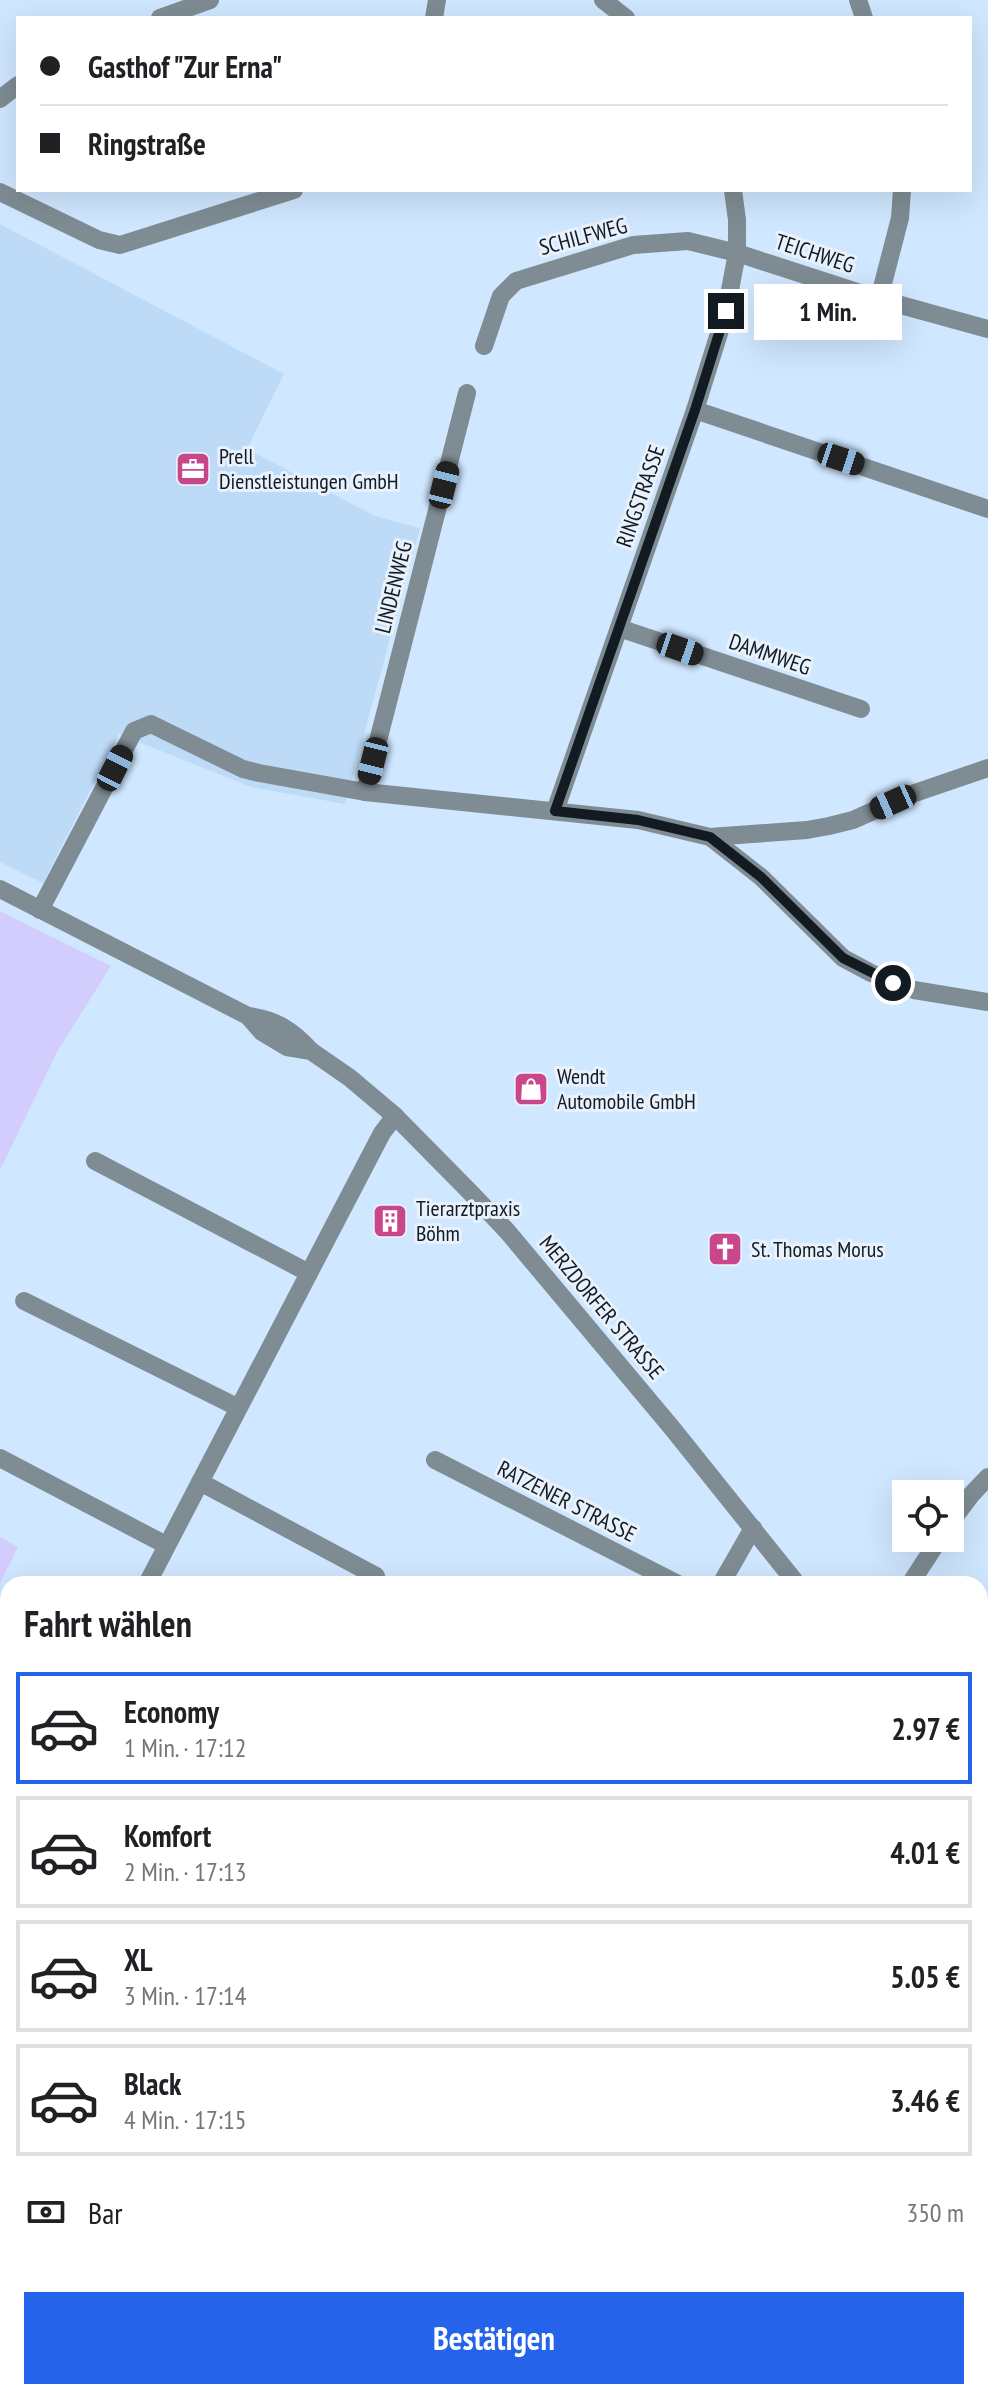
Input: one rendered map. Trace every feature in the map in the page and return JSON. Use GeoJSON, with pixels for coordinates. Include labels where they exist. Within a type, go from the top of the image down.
{"type":"FeatureCollection","features":[{"type":"Feature","properties":{"kind":"street"},"geometry":{"type":"LineString","coordinates":[[166,16],[210,0]]}},
{"type":"Feature","properties":{"kind":"street"},"geometry":{"type":"LineString","coordinates":[[609,1],[624,16]]}},
{"type":"Feature","properties":{"kind":"street"},"geometry":{"type":"LineString","coordinates":[[0,99],[16,87]]}},
{"type":"Feature","properties":{"kind":"street"},"geometry":{"type":"LineString","coordinates":[[0,192],[99,240],[120,245],[288,192]]}},
{"type":"Feature","properties":{"kind":"street","name":"RINGSTRASSE"},"geometry":{"type":"LineString","coordinates":[[555,811],[695,410],[726,311],[737,253],[733,192]]}},
{"type":"Feature","properties":{"kind":"street","name":"TEICHWEG"},"geometry":{"type":"LineString","coordinates":[[879,299],[900,218],[902,192]]}},
{"type":"Feature","properties":{"kind":"street","name":"SCHILFWEG"},"geometry":{"type":"LineString","coordinates":[[484,346],[501,296],[516,281],[532,275],[633,245],[688,241],[737,253]]}},
{"type":"Feature","properties":{"kind":"street","name":"TEICHWEG"},"geometry":{"type":"LineString","coordinates":[[737,253],[879,299],[988,329]]}},
{"type":"Feature","properties":{"kind":"street","name":"LINDENWEG"},"geometry":{"type":"LineString","coordinates":[[365,792],[467,393]]}},
{"type":"Feature","properties":{"kind":"street"},"geometry":{"type":"LineString","coordinates":[[695,410],[988,509]]}},
{"type":"Feature","properties":{"kind":"street","name":"DAMMWEG"},"geometry":{"type":"LineString","coordinates":[[619,628],[861,709]]}},
{"type":"Feature","properties":{"kind":"street"},"geometry":{"type":"LineString","coordinates":[[40,910],[134,731],[142,726],[160,727],[243,769],[365,792],[638,820],[710,837],[807,830],[853,820],[909,795],[988,768]]}},
{"type":"Feature","properties":{"kind":"street"},"geometry":{"type":"LineString","coordinates":[[750,868],[752,850],[762,833]]}},
{"type":"Feature","properties":{"kind":"street"},"geometry":{"type":"LineString","coordinates":[[710,837],[750,868],[843,958],[914,990],[988,1002]]}},
{"type":"Feature","properties":{"kind":"street","name":"MERZDORFER STRASSE"},"geometry":{"type":"LineString","coordinates":[[0,889],[248,1016],[262,1032],[287,1047],[311,1051],[350,1078],[395,1116],[507,1231],[791,1576]]}},
{"type":"Feature","properties":{"kind":"street"},"geometry":{"type":"LineString","coordinates":[[151,1576],[382,1133],[395,1116]]}},
{"type":"Feature","properties":{"kind":"street"},"geometry":{"type":"LineString","coordinates":[[95,1161],[309,1273]]}},
{"type":"Feature","properties":{"kind":"street"},"geometry":{"type":"LineString","coordinates":[[24,1301],[237,1407]]}},
{"type":"Feature","properties":{"kind":"street"},"geometry":{"type":"LineString","coordinates":[[0,1458],[166,1545]]}},
{"type":"Feature","properties":{"kind":"street","name":"RATZENER STRASSE"},"geometry":{"type":"LineString","coordinates":[[435,1460],[662,1576]]}},
{"type":"Feature","properties":{"kind":"street"},"geometry":{"type":"LineString","coordinates":[[964,1504],[988,1477]]}},
{"type":"Feature","properties":{"kind":"street"},"geometry":{"type":"LineString","coordinates":[[200,1482],[376,1576]]}},
{"type":"Feature","properties":{"kind":"street"},"geometry":{"type":"LineString","coordinates":[[726,1576],[753,1528]]}},
{"type":"Feature","properties":{"kind":"street"},"geometry":{"type":"LineString","coordinates":[[915,1576],[931,1552]]}},
{"type":"Feature","properties":{"kind":"shaded area"},"geometry":{"type":"Polygon","coordinates":[[[0,224],[284,374],[247,449],[375,516],[420,528],[345,804],[251,787],[119,734],[43,883],[0,862],[0,224]]]}},
{"type":"Feature","properties":{"kind":"shaded area"},"geometry":{"type":"Polygon","coordinates":[[[0,911],[111,966],[57,1052],[0,1170],[0,911]]]}},
{"type":"Feature","properties":{"kind":"shaded area"},"geometry":{"type":"Polygon","coordinates":[[[0,1537],[18,1547],[4,1576],[0,1576],[0,1537]]]}},
{"type":"Feature","properties":{"kind":"place","name":"Prell Dienstleistungen GmbH"},"geometry":{"type":"Point","coordinates":[193,469]}},
{"type":"Feature","properties":{"kind":"place","name":"Wendt Automobile GmbH"},"geometry":{"type":"Point","coordinates":[531,1089]}},
{"type":"Feature","properties":{"kind":"place","name":"Tierarztpraxis Böhm"},"geometry":{"type":"Point","coordinates":[390,1221]}},
{"type":"Feature","properties":{"kind":"place","name":"St. Thomas Morus"},"geometry":{"type":"Point","coordinates":[725,1249]}},
{"type":"Feature","properties":{"kind":"route"},"geometry":{"type":"LineString","coordinates":[[726,311],[695,410],[555,811],[638,820],[710,837],[761,877],[843,958],[893,983]]}}]}
